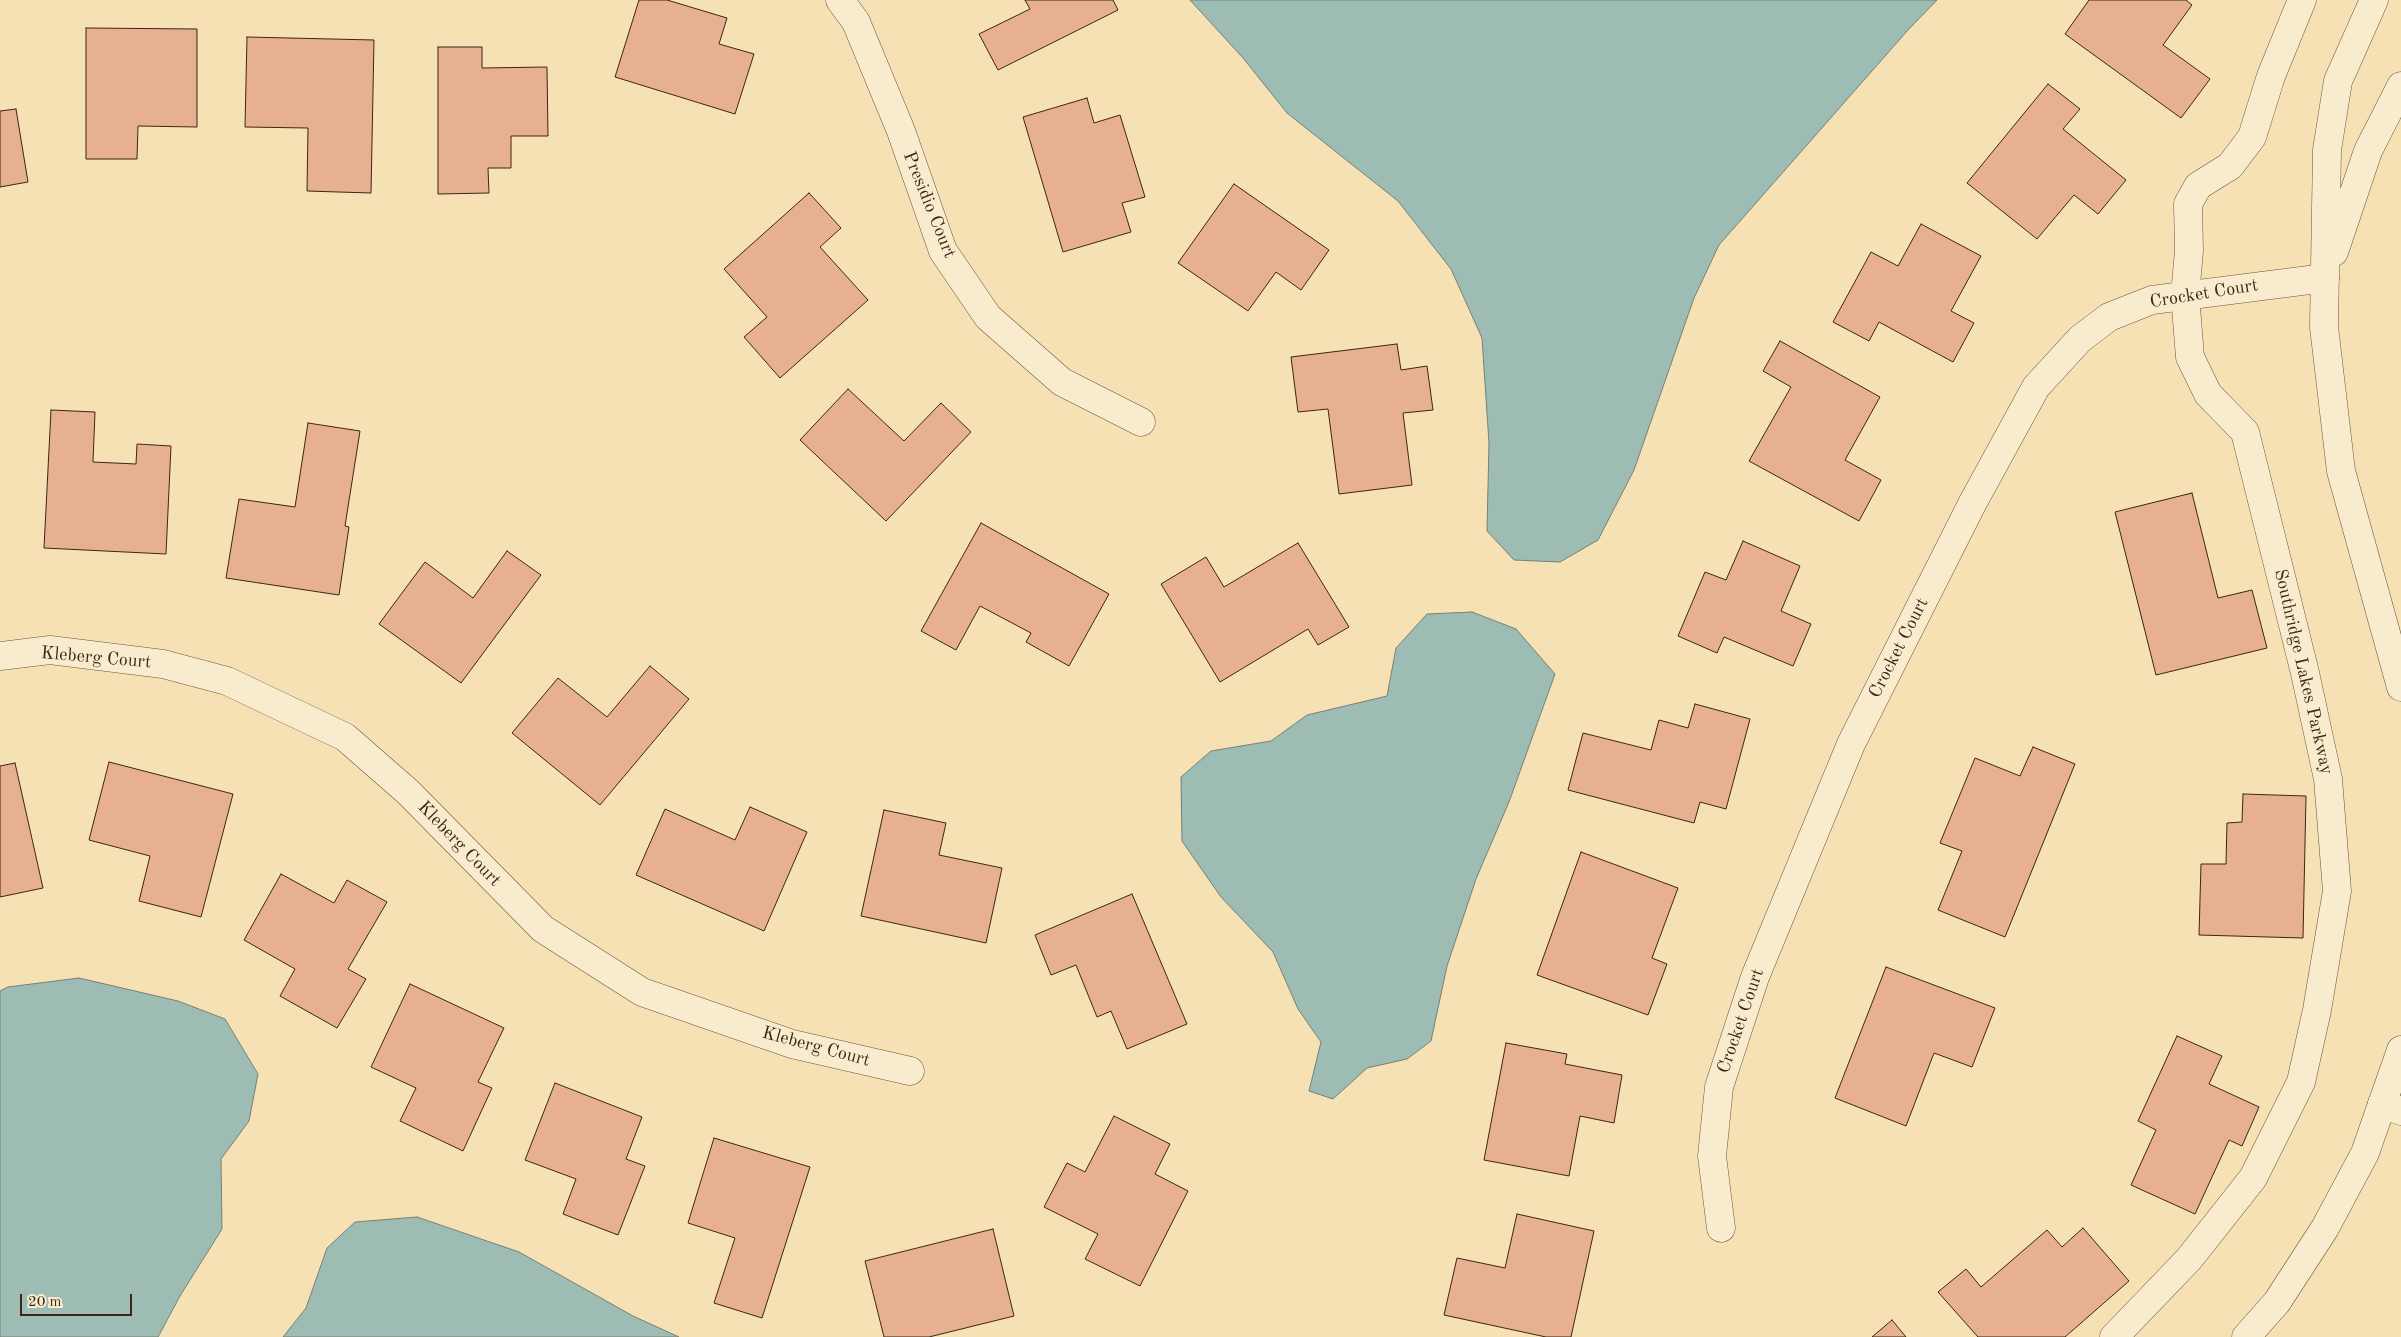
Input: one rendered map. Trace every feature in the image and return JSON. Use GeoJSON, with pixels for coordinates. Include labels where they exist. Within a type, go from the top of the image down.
{"type":"FeatureCollection","features":[{"type":"Feature","properties":{"kind":"street","name":"Presidio Court"},"geometry":{"type":"LineString","coordinates":[[840,0],[856,22],[901,131],[943,251],[988,317],[1062,382],[1141,422]]}},
{"type":"Feature","properties":{"kind":"street","name":"Southridge Lakes Parkway"},"geometry":{"type":"LineString","coordinates":[[2114,1337],[2189,1259],[2253,1178],[2301,1082],[2318,1010],[2337,891],[2328,779],[2305,673],[2245,432],[2208,394],[2190,357],[2185,295],[2189,251],[2188,204],[2198,186],[2230,166],[2252,137],[2271,76],[2302,0]]}},
{"type":"Feature","properties":{"kind":"street"},"geometry":{"type":"LineString","coordinates":[[2374,0],[2338,81],[2327,150],[2324,327],[2341,471],[2401,687]]}},
{"type":"Feature","properties":{"kind":"street"},"geometry":{"type":"LineString","coordinates":[[2325,278],[2368,152],[2401,86]]}},
{"type":"Feature","properties":{"kind":"street","name":"Crocket Court"},"geometry":{"type":"LineString","coordinates":[[1721,1228],[1712,1156],[1718,1088],[1755,977],[1855,736],[1972,504],[2036,387],[2080,339],[2109,317],[2152,300],[2325,278]]}},
{"type":"Feature","properties":{"kind":"street","name":"Kleberg Court"},"geometry":{"type":"LineString","coordinates":[[0,656],[50,650],[162,664],[227,681],[345,737],[408,792],[542,929],[642,992],[792,1044],[910,1072]]}},
{"type":"Feature","properties":{"kind":"street"},"geometry":{"type":"LineString","coordinates":[[2246,1337],[2276,1302],[2325,1228],[2392,1107],[2401,1050]]}},
{"type":"Feature","properties":{"kind":"water"},"geometry":{"type":"Polygon","coordinates":[[[1190,0],[1937,0],[1908,30],[1719,245],[1694,298],[1634,470],[1598,540],[1560,562],[1514,560],[1487,531],[1489,443],[1482,338],[1451,269],[1398,201],[1287,113],[1243,58],[1190,0]]]}},
{"type":"Feature","properties":{"kind":"water"},"geometry":{"type":"Polygon","coordinates":[[[1472,612],[1516,629],[1555,674],[1509,802],[1476,879],[1447,966],[1431,1041],[1407,1059],[1367,1068],[1333,1099],[1309,1091],[1321,1042],[1298,1009],[1273,952],[1221,897],[1182,841],[1181,777],[1211,751],[1271,741],[1307,715],[1387,696],[1396,648],[1427,614],[1472,612]]]}},
{"type":"Feature","properties":{"kind":"water"},"geometry":{"type":"Polygon","coordinates":[[[79,978],[178,1001],[225,1019],[258,1074],[249,1121],[221,1159],[222,1229],[180,1296],[158,1337],[0,1337],[0,991],[8,987],[79,978]]]}},
{"type":"Feature","properties":{"kind":"water"},"geometry":{"type":"Polygon","coordinates":[[[417,1217],[519,1252],[633,1316],[679,1337],[283,1337],[306,1308],[327,1248],[355,1222],[417,1217]]]}},
{"type":"Feature","properties":{"kind":"building"},"geometry":{"type":"Polygon","coordinates":[[[639,0],[667,0],[727,18],[719,44],[754,54],[735,114],[615,77],[639,0]]]}},
{"type":"Feature","properties":{"kind":"building"},"geometry":{"type":"Polygon","coordinates":[[[1025,0],[1113,0],[1118,10],[998,70],[979,34],[1030,9],[1025,0]]]}},
{"type":"Feature","properties":{"kind":"building"},"geometry":{"type":"Polygon","coordinates":[[[2089,0],[2186,0],[2192,5],[2163,45],[2210,79],[2181,118],[2065,34],[2089,0]]]}},
{"type":"Feature","properties":{"kind":"building"},"geometry":{"type":"Polygon","coordinates":[[[86,28],[197,29],[197,127],[138,126],[137,159],[86,159],[86,28]]]}},
{"type":"Feature","properties":{"kind":"building"},"geometry":{"type":"Polygon","coordinates":[[[247,37],[374,40],[371,193],[307,191],[308,128],[245,127],[247,37]]]}},
{"type":"Feature","properties":{"kind":"building"},"geometry":{"type":"Polygon","coordinates":[[[438,47],[482,47],[482,68],[547,67],[548,136],[511,136],[511,168],[488,168],[489,193],[438,194],[438,47]]]}},
{"type":"Feature","properties":{"kind":"building"},"geometry":{"type":"Polygon","coordinates":[[[2048,84],[2080,109],[2063,129],[2126,180],[2098,214],[2074,195],[2037,239],[1967,183],[2048,84]]]}},
{"type":"Feature","properties":{"kind":"building"},"geometry":{"type":"Polygon","coordinates":[[[1087,98],[1094,123],[1120,115],[1145,197],[1122,203],[1131,232],[1063,252],[1023,117],[1087,98]]]}},
{"type":"Feature","properties":{"kind":"building"},"geometry":{"type":"Polygon","coordinates":[[[16,109],[28,182],[0,187],[0,111],[16,109]]]}},
{"type":"Feature","properties":{"kind":"building"},"geometry":{"type":"Polygon","coordinates":[[[1234,184],[1329,250],[1301,290],[1276,272],[1248,311],[1178,263],[1234,184]]]}},
{"type":"Feature","properties":{"kind":"building"},"geometry":{"type":"Polygon","coordinates":[[[809,193],[841,228],[820,247],[868,300],[780,378],[744,337],[767,317],[724,269],[809,193]]]}},
{"type":"Feature","properties":{"kind":"building"},"geometry":{"type":"Polygon","coordinates":[[[1921,224],[1981,256],[1951,311],[1974,323],[1953,362],[1879,322],[1869,341],[1833,322],[1871,252],[1898,266],[1921,224]]]}},
{"type":"Feature","properties":{"kind":"building"},"geometry":{"type":"Polygon","coordinates":[[[1780,341],[1880,397],[1845,460],[1881,480],[1859,521],[1749,461],[1791,387],[1763,371],[1780,341]]]}},
{"type":"Feature","properties":{"kind":"building"},"geometry":{"type":"Polygon","coordinates":[[[1397,344],[1401,370],[1427,366],[1433,410],[1403,413],[1412,485],[1339,494],[1328,409],[1298,412],[1291,357],[1397,344]]]}},
{"type":"Feature","properties":{"kind":"building"},"geometry":{"type":"Polygon","coordinates":[[[848,389],[904,441],[941,403],[971,432],[886,521],[800,440],[848,389]]]}},
{"type":"Feature","properties":{"kind":"building"},"geometry":{"type":"Polygon","coordinates":[[[51,410],[95,412],[93,462],[136,464],[137,444],[171,446],[166,554],[44,548],[51,410]]]}},
{"type":"Feature","properties":{"kind":"building"},"geometry":{"type":"Polygon","coordinates":[[[308,423],[360,431],[345,526],[349,527],[339,595],[226,578],[239,499],[295,507],[308,423]]]}},
{"type":"Feature","properties":{"kind":"building"},"geometry":{"type":"Polygon","coordinates":[[[2192,493],[2218,598],[2252,590],[2267,648],[2156,675],[2115,512],[2192,493]]]}},
{"type":"Feature","properties":{"kind":"building"},"geometry":{"type":"Polygon","coordinates":[[[981,523],[1109,594],[1069,666],[1026,642],[1031,633],[980,606],[956,650],[921,631],[981,523]]]}},
{"type":"Feature","properties":{"kind":"building"},"geometry":{"type":"Polygon","coordinates":[[[1743,541],[1800,566],[1781,611],[1811,624],[1793,666],[1724,637],[1717,653],[1678,636],[1705,572],[1726,580],[1743,541]]]}},
{"type":"Feature","properties":{"kind":"building"},"geometry":{"type":"Polygon","coordinates":[[[1298,543],[1349,627],[1318,645],[1308,629],[1220,682],[1161,584],[1206,557],[1224,587],[1298,543]]]}},
{"type":"Feature","properties":{"kind":"building"},"geometry":{"type":"Polygon","coordinates":[[[507,551],[541,575],[461,683],[379,624],[425,562],[473,598],[507,551]]]}},
{"type":"Feature","properties":{"kind":"building"},"geometry":{"type":"Polygon","coordinates":[[[650,666],[689,699],[600,805],[512,733],[558,678],[607,717],[650,666]]]}},
{"type":"Feature","properties":{"kind":"building"},"geometry":{"type":"Polygon","coordinates":[[[1695,704],[1750,719],[1726,809],[1700,802],[1694,823],[1568,790],[1583,733],[1651,750],[1659,720],[1688,728],[1695,704]]]}},
{"type":"Feature","properties":{"kind":"building"},"geometry":{"type":"Polygon","coordinates":[[[2033,747],[2075,764],[2005,937],[1938,910],[1962,851],[1940,843],[1975,758],[2020,776],[2033,747]]]}},
{"type":"Feature","properties":{"kind":"building"},"geometry":{"type":"Polygon","coordinates":[[[109,762],[233,794],[201,917],[139,901],[150,856],[89,840],[109,762]]]}},
{"type":"Feature","properties":{"kind":"building"},"geometry":{"type":"Polygon","coordinates":[[[15,763],[43,888],[0,897],[0,766],[15,763]]]}},
{"type":"Feature","properties":{"kind":"building"},"geometry":{"type":"Polygon","coordinates":[[[2243,794],[2306,796],[2303,938],[2199,935],[2201,864],[2226,864],[2227,823],[2242,822],[2243,794]]]}},
{"type":"Feature","properties":{"kind":"building"},"geometry":{"type":"Polygon","coordinates":[[[750,807],[807,832],[764,931],[636,875],[665,809],[735,840],[750,807]]]}},
{"type":"Feature","properties":{"kind":"building"},"geometry":{"type":"Polygon","coordinates":[[[884,810],[946,823],[939,855],[1002,868],[986,943],[861,916],[884,810]]]}},
{"type":"Feature","properties":{"kind":"building"},"geometry":{"type":"Polygon","coordinates":[[[1581,852],[1678,888],[1652,958],[1667,964],[1648,1015],[1537,975],[1581,852]]]}},
{"type":"Feature","properties":{"kind":"building"},"geometry":{"type":"Polygon","coordinates":[[[281,874],[334,903],[347,880],[387,902],[348,969],[366,979],[337,1028],[280,996],[295,969],[244,940],[281,874]]]}},
{"type":"Feature","properties":{"kind":"building"},"geometry":{"type":"Polygon","coordinates":[[[1132,894],[1187,1024],[1127,1049],[1111,1011],[1097,1017],[1076,965],[1051,975],[1035,935],[1132,894]]]}},
{"type":"Feature","properties":{"kind":"building"},"geometry":{"type":"Polygon","coordinates":[[[1886,967],[1995,1008],[1972,1067],[1934,1053],[1906,1126],[1835,1098],[1886,967]]]}},
{"type":"Feature","properties":{"kind":"building"},"geometry":{"type":"Polygon","coordinates":[[[410,984],[504,1028],[478,1082],[492,1088],[463,1151],[400,1121],[416,1088],[371,1067],[410,984]]]}},
{"type":"Feature","properties":{"kind":"building"},"geometry":{"type":"Polygon","coordinates":[[[2177,1036],[2222,1056],[2209,1084],[2259,1107],[2242,1146],[2229,1140],[2195,1214],[2131,1185],[2156,1130],[2138,1121],[2177,1036]]]}},
{"type":"Feature","properties":{"kind":"building"},"geometry":{"type":"Polygon","coordinates":[[[1506,1043],[1567,1054],[1565,1064],[1622,1075],[1614,1123],[1580,1116],[1569,1176],[1484,1160],[1506,1043]]]}},
{"type":"Feature","properties":{"kind":"building"},"geometry":{"type":"Polygon","coordinates":[[[555,1083],[642,1117],[626,1159],[645,1166],[618,1235],[563,1214],[576,1179],[525,1160],[555,1083]]]}},
{"type":"Feature","properties":{"kind":"building"},"geometry":{"type":"Polygon","coordinates":[[[1114,1116],[1170,1144],[1155,1174],[1188,1191],[1140,1286],[1085,1259],[1098,1234],[1044,1207],[1067,1163],[1085,1172],[1114,1116]]]}},
{"type":"Feature","properties":{"kind":"building"},"geometry":{"type":"Polygon","coordinates":[[[714,1138],[810,1167],[762,1318],[714,1303],[735,1238],[688,1223],[714,1138]]]}},
{"type":"Feature","properties":{"kind":"building"},"geometry":{"type":"Polygon","coordinates":[[[1517,1214],[1594,1231],[1571,1337],[1546,1337],[1444,1315],[1457,1258],[1505,1268],[1517,1214]]]}},
{"type":"Feature","properties":{"kind":"building"},"geometry":{"type":"Polygon","coordinates":[[[2083,1228],[2129,1281],[2065,1337],[1978,1337],[1938,1292],[1966,1269],[1981,1287],[2047,1230],[2062,1247],[2083,1228]]]}},
{"type":"Feature","properties":{"kind":"building"},"geometry":{"type":"Polygon","coordinates":[[[993,1229],[1014,1316],[929,1337],[884,1337],[865,1261],[993,1229]]]}},
{"type":"Feature","properties":{"kind":"building"},"geometry":{"type":"Polygon","coordinates":[[[1892,1320],[1906,1337],[1872,1337],[1892,1320]]]}}]}
